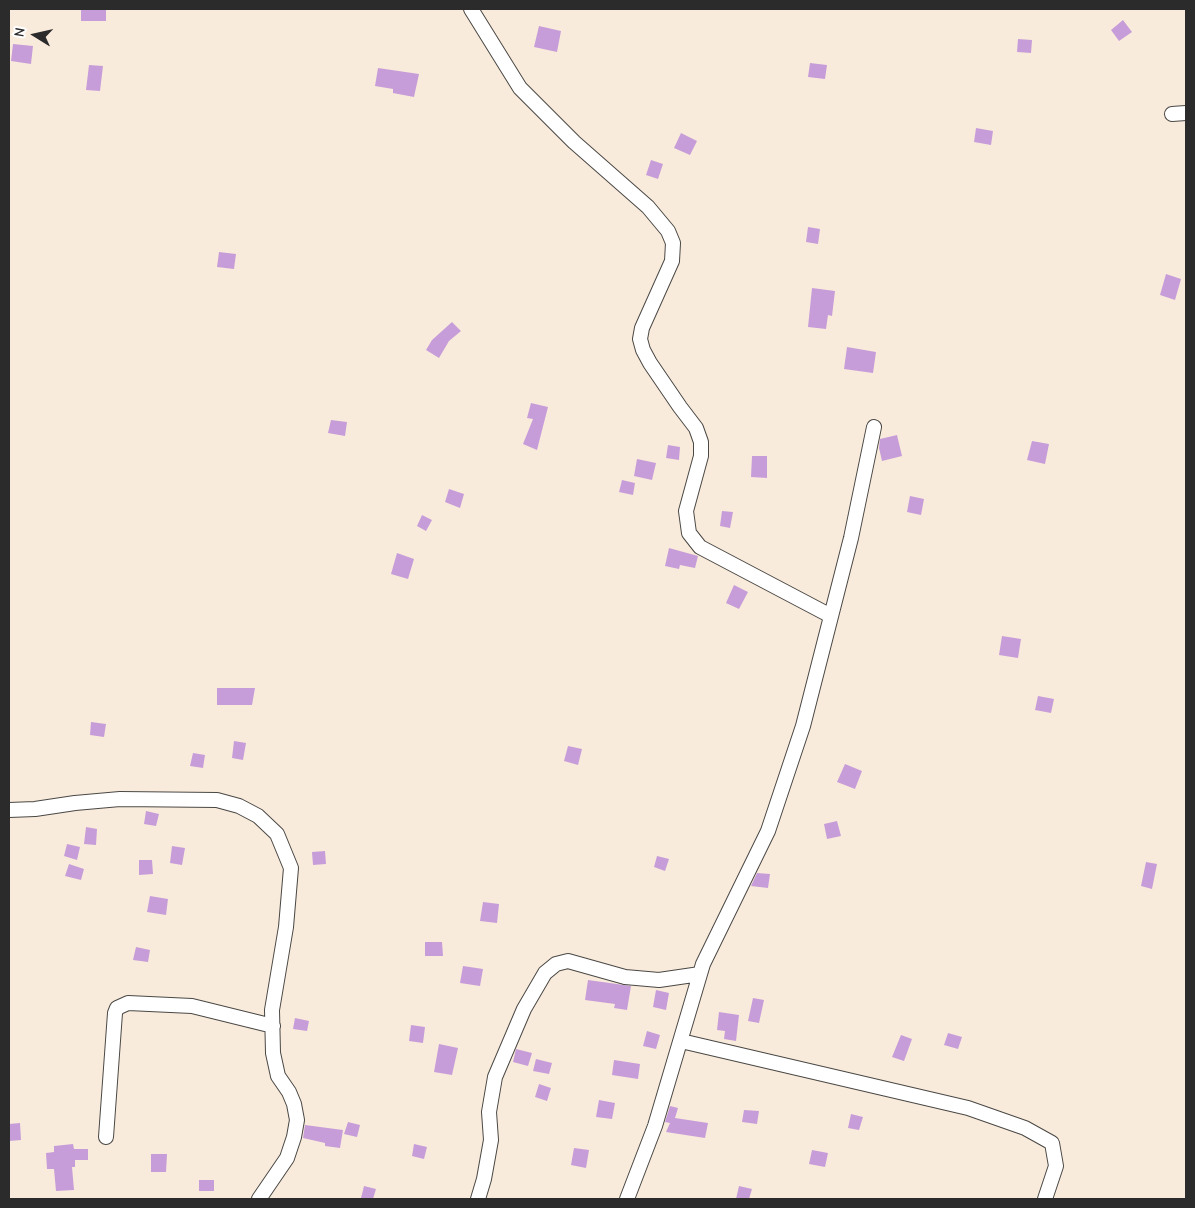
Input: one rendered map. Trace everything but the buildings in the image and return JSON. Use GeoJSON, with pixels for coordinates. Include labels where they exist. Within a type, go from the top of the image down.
{"type":"FeatureCollection","features":[{"type":"Feature","properties":{"kind":"street"},"geometry":{"type":"LineString","coordinates":[[471,9],[520,88],[574,142],[648,207],[668,231],[673,243],[672,261],[642,328],[640,339],[650,363],[696,428],[701,442],[701,456],[686,512],[688,533],[700,547],[831,616]]}},
{"type":"Feature","properties":{"kind":"street"},"geometry":{"type":"LineString","coordinates":[[1172,114],[1186,113]]}},
{"type":"Feature","properties":{"kind":"street"},"geometry":{"type":"LineString","coordinates":[[627,1199],[655,1126],[703,964],[768,831],[803,726],[850,538],[874,427]]}},
{"type":"Feature","properties":{"kind":"street"},"geometry":{"type":"LineString","coordinates":[[9,810],[35,810],[75,803],[120,799],[217,800],[239,806],[258,816],[277,834],[291,868],[286,927],[272,1010],[273,1053],[278,1076],[289,1092],[294,1104],[297,1120],[287,1158],[259,1199]]}},
{"type":"Feature","properties":{"kind":"street"},"geometry":{"type":"LineString","coordinates":[[478,1199],[484,1179],[491,1140],[489,1112],[495,1077],[524,1009],[545,973],[556,964],[568,962],[626,977],[659,980],[700,974]]}},
{"type":"Feature","properties":{"kind":"street"},"geometry":{"type":"LineString","coordinates":[[106,1137],[115,1013],[117,1008],[128,1003],[192,1006],[273,1026]]}},
{"type":"Feature","properties":{"kind":"street"},"geometry":{"type":"LineString","coordinates":[[680,1042],[968,1108],[1025,1128],[1052,1143],[1056,1166],[1045,1199]]}}]}
